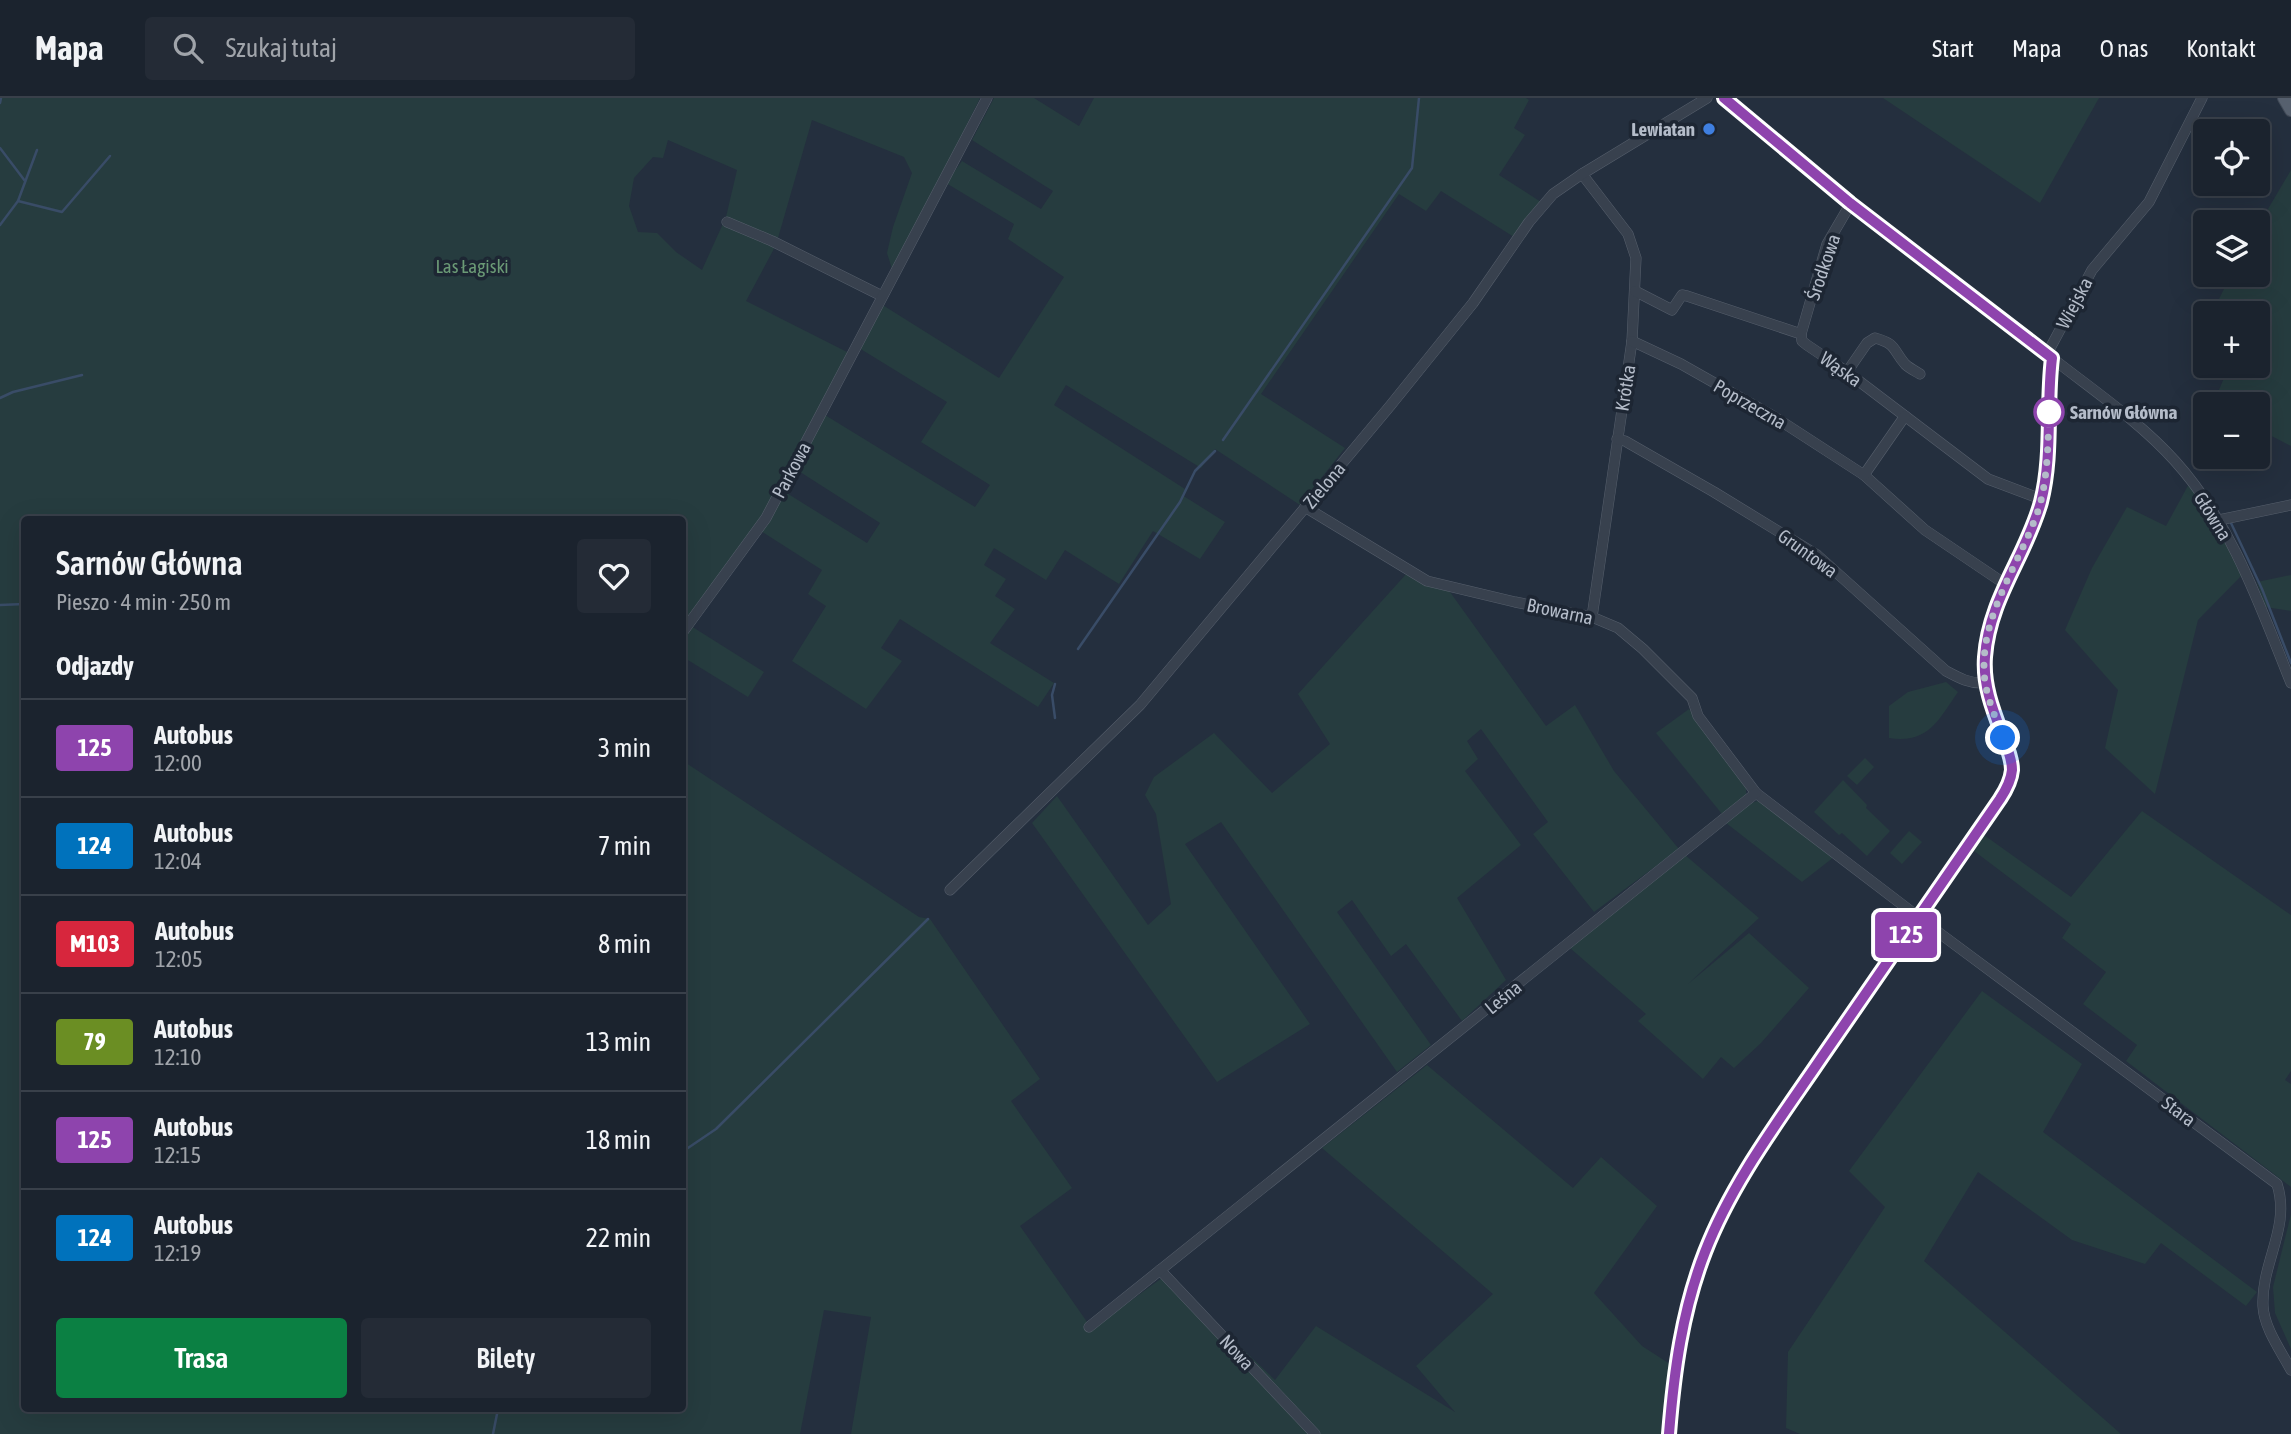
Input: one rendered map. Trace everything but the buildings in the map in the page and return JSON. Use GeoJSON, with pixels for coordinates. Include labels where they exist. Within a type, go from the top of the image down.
{"type":"FeatureCollection","features":[{"type":"Feature","properties":{"kind":"main road"},"geometry":{"type":"LineString","coordinates":[[2284,98],[2291,110]]}},
{"type":"Feature","properties":{"kind":"street","name":"Parkowa"},"geometry":{"type":"LineString","coordinates":[[686,628],[766,518],[987,98]]}},
{"type":"Feature","properties":{"kind":"street","name":"Zielona"},"geometry":{"type":"LineString","coordinates":[[950,890],[1140,705],[1474,303],[1529,222],[1553,194],[1707,98]]}},
{"type":"Feature","properties":{"kind":"street","name":"Główna"},"geometry":{"type":"LineString","coordinates":[[1724,98],[1850,203],[2132,421],[2175,461],[2219,520],[2249,579],[2291,683]]}},
{"type":"Feature","properties":{"kind":"street","name":"Wiejska"},"geometry":{"type":"LineString","coordinates":[[1669,1434],[1682,1326],[1700,1266],[1722,1212],[1777,1123],[2000,799],[2009,782],[2010,758],[1985,683],[1987,641],[2004,584],[2027,537],[2041,499],[2046,464],[2049,356],[2092,270],[2149,202],[2202,98]]}},
{"type":"Feature","properties":{"kind":"street","name":"Krótka"},"geometry":{"type":"LineString","coordinates":[[1582,174],[1632,242],[1636,258],[1632,341],[1592,617]]}},
{"type":"Feature","properties":{"kind":"street","name":"Środkowa"},"geometry":{"type":"LineString","coordinates":[[1801,334],[1827,244],[1850,203]]}},
{"type":"Feature","properties":{"kind":"street"},"geometry":{"type":"LineString","coordinates":[[727,222],[772,241],[882,296]]}},
{"type":"Feature","properties":{"kind":"street","name":"Wąska"},"geometry":{"type":"LineString","coordinates":[[1635,291],[1672,310],[1682,295],[1688,296],[1801,334],[1802,341],[1807,345],[1847,372],[1988,479],[2041,499]]}},
{"type":"Feature","properties":{"kind":"street"},"geometry":{"type":"LineString","coordinates":[[1847,372],[1867,343],[1875,338],[1889,342],[1906,365],[1920,374]]}},
{"type":"Feature","properties":{"kind":"street","name":"Poprzeczna"},"geometry":{"type":"LineString","coordinates":[[1632,341],[1773,416],[1864,475],[1925,530],[2004,584]]}},
{"type":"Feature","properties":{"kind":"street"},"geometry":{"type":"LineString","coordinates":[[1864,475],[1905,416]]}},
{"type":"Feature","properties":{"kind":"street","name":"Gruntowa"},"geometry":{"type":"LineString","coordinates":[[1617,439],[1626,441],[1714,492],[1810,551],[1946,671],[1961,680],[1976,684],[1985,683]]}},
{"type":"Feature","properties":{"kind":"street"},"geometry":{"type":"LineString","coordinates":[[2219,520],[2291,505]]}},
{"type":"Feature","properties":{"kind":"street","name":"Browarna"},"geometry":{"type":"LineString","coordinates":[[1305,507],[1427,581],[1610,623],[1630,637],[1692,698],[1698,716],[1756,793]]}},
{"type":"Feature","properties":{"kind":"street"},"geometry":{"type":"LineString","coordinates":[[1756,793],[1919,917]]}},
{"type":"Feature","properties":{"kind":"street","name":"Leśna"},"geometry":{"type":"LineString","coordinates":[[1089,1327],[1756,793]]}},
{"type":"Feature","properties":{"kind":"street","name":"Stara"},"geometry":{"type":"LineString","coordinates":[[1919,917],[2283,1191],[2290,1208],[2290,1226],[2264,1293],[2263,1306],[2266,1321],[2291,1370]]}},
{"type":"Feature","properties":{"kind":"street","name":"Nowa"},"geometry":{"type":"LineString","coordinates":[[1160,1270],[1315,1434]]}},
{"type":"Feature","properties":{"kind":"green space","name":"Las Łagiski"},"geometry":{"type":"Polygon","coordinates":[[[0,98],[980,98],[892,269],[887,253],[912,173],[904,157],[812,120],[776,245],[746,301],[851,354],[765,515],[686,622],[686,516],[21,516],[21,1412],[686,1412],[686,763],[919,917],[930,919],[1040,1079],[1011,1101],[1072,1188],[1020,1226],[1092,1329],[1166,1275],[1275,1380],[1316,1326],[1455,1412],[1416,1366],[1493,1294],[1322,1148],[1427,1065],[1573,1188],[1601,1157],[1657,1206],[1594,1293],[1642,1346],[1670,1364],[1666,1434],[851,1434],[871,1317],[824,1310],[800,1434],[0,1434],[0,98]],[[668,140],[663,158],[653,157],[634,178],[629,206],[638,232],[657,233],[676,252],[702,270],[726,217],[737,170],[668,140]]]}},
{"type":"Feature","properties":{"kind":"green space"},"geometry":{"type":"Polygon","coordinates":[[[994,98],[1034,98],[1079,126],[1094,98],[1526,98],[1529,100],[1514,128],[1525,135],[1499,175],[1541,202],[1514,237],[1441,191],[1426,211],[1399,194],[1261,394],[1345,448],[1300,505],[1215,449],[1201,468],[1066,385],[1054,405],[1185,489],[1182,495],[1225,522],[1200,559],[1153,531],[1119,584],[1065,550],[1046,580],[994,548],[984,565],[1006,579],[995,596],[1015,609],[990,643],[1054,683],[1038,707],[900,619],[881,648],[902,661],[866,709],[792,661],[826,606],[808,594],[822,570],[761,531],[785,492],[867,543],[880,523],[797,470],[825,415],[975,507],[990,485],[921,442],[947,402],[859,348],[881,304],[999,378],[1064,277],[1008,239],[1014,224],[946,183],[962,161],[1041,209],[1053,191],[972,140],[994,98]]]}},
{"type":"Feature","properties":{"kind":"green space"},"geometry":{"type":"Polygon","coordinates":[[[1883,98],[2099,98],[2040,203],[1883,98]]]}},
{"type":"Feature","properties":{"kind":"green space"},"geometry":{"type":"Polygon","coordinates":[[[2291,170],[2291,446],[2270,435],[2270,392],[2218,392],[2224,378],[2270,378],[2270,301],[2218,301],[2225,287],[2270,287],[2270,210],[2267,210],[2291,170]]]}},
{"type":"Feature","properties":{"kind":"green space"},"geometry":{"type":"Polygon","coordinates":[[[2190,482],[2243,574],[2198,620],[2155,794],[2105,748],[2118,690],[2065,630],[2092,568],[2127,507],[2166,526],[2190,482]]]}},
{"type":"Feature","properties":{"kind":"green space"},"geometry":{"type":"Polygon","coordinates":[[[1408,572],[1450,592],[1546,726],[1575,705],[1614,771],[1679,849],[1594,912],[1533,834],[1548,822],[1481,729],[1467,741],[1478,759],[1465,771],[1521,845],[1457,898],[1506,980],[1462,1021],[1406,944],[1391,956],[1352,900],[1337,912],[1431,1045],[1397,1072],[1221,822],[1185,844],[1310,1024],[1217,1082],[1032,823],[1057,796],[1148,925],[1171,904],[1156,814],[1145,795],[1154,777],[1214,733],[1272,793],[1330,744],[1298,694],[1408,572]]]}},
{"type":"Feature","properties":{"kind":"green space"},"geometry":{"type":"Polygon","coordinates":[[[2291,575],[2291,611],[2265,607],[2257,582],[2291,575]]]}},
{"type":"Feature","properties":{"kind":"green space"},"geometry":{"type":"Polygon","coordinates":[[[691,626],[764,672],[748,697],[686,659],[686,634],[691,626]]]}},
{"type":"Feature","properties":{"kind":"green space"},"geometry":{"type":"Polygon","coordinates":[[[1946,682],[1958,692],[1931,727],[1914,737],[1889,738],[1889,706],[1908,692],[1946,682]]]}},
{"type":"Feature","properties":{"kind":"green space"},"geometry":{"type":"Polygon","coordinates":[[[1689,709],[1746,786],[1746,796],[1722,814],[1656,733],[1689,709]]]}},
{"type":"Feature","properties":{"kind":"green space"},"geometry":{"type":"Polygon","coordinates":[[[1865,758],[1874,767],[1857,785],[1847,776],[1865,758]]]}},
{"type":"Feature","properties":{"kind":"green space"},"geometry":{"type":"Polygon","coordinates":[[[1843,780],[1890,831],[1867,856],[1814,812],[1843,780]]]}},
{"type":"Feature","properties":{"kind":"green space"},"geometry":{"type":"Polygon","coordinates":[[[1751,803],[1765,803],[1834,857],[1802,882],[1726,823],[1751,803]]]}},
{"type":"Feature","properties":{"kind":"green space"},"geometry":{"type":"Polygon","coordinates":[[[2142,811],[2291,915],[2291,1071],[2285,1080],[2291,1084],[2291,1187],[2126,1061],[2137,1045],[2083,1004],[2106,972],[2062,938],[2071,924],[1974,851],[1984,835],[2071,897],[2142,811]]]}},
{"type":"Feature","properties":{"kind":"green space"},"geometry":{"type":"Polygon","coordinates":[[[1909,831],[1922,842],[1902,864],[1890,853],[1909,831]]]}},
{"type":"Feature","properties":{"kind":"green space"},"geometry":{"type":"Polygon","coordinates":[[[1685,855],[1759,918],[1688,984],[1749,933],[1809,988],[1761,1043],[1734,1068],[1721,1057],[1703,1079],[1638,1021],[1646,1014],[1570,948],[1685,855]]]}},
{"type":"Feature","properties":{"kind":"green space"},"geometry":{"type":"Polygon","coordinates":[[[1982,991],[2082,1064],[2043,1132],[2257,1292],[2246,1306],[2161,1243],[2145,1264],[2072,1240],[1978,1172],[1924,1261],[2121,1434],[1800,1434],[1786,1428],[1788,1352],[1885,1207],[1849,1171],[1982,991]]]}},
{"type":"Feature","properties":{"kind":"green space"},"geometry":{"type":"Polygon","coordinates":[[[2291,1214],[2291,1349],[2275,1313],[2273,1287],[2291,1214]]]}},
{"type":"Feature","properties":{"kind":"waterway"},"geometry":{"type":"LineString","coordinates":[[0,103],[1,98]]}},
{"type":"Feature","properties":{"kind":"waterway"},"geometry":{"type":"LineString","coordinates":[[1223,440],[1412,168],[1419,98]]}},
{"type":"Feature","properties":{"kind":"waterway"},"geometry":{"type":"LineString","coordinates":[[0,148],[25,181]]}},
{"type":"Feature","properties":{"kind":"waterway"},"geometry":{"type":"LineString","coordinates":[[0,225],[18,201],[37,150]]}},
{"type":"Feature","properties":{"kind":"waterway"},"geometry":{"type":"LineString","coordinates":[[18,201],[62,212],[110,156]]}},
{"type":"Feature","properties":{"kind":"waterway"},"geometry":{"type":"LineString","coordinates":[[0,398],[13,392],[82,375]]}},
{"type":"Feature","properties":{"kind":"waterway"},"geometry":{"type":"LineString","coordinates":[[1078,649],[1180,502],[1195,471],[1215,451]]}},
{"type":"Feature","properties":{"kind":"waterway"},"geometry":{"type":"LineString","coordinates":[[2231,523],[2262,589],[2291,663]]}},
{"type":"Feature","properties":{"kind":"waterway"},"geometry":{"type":"LineString","coordinates":[[0,605],[21,604]]}},
{"type":"Feature","properties":{"kind":"waterway"},"geometry":{"type":"LineString","coordinates":[[1055,684],[1052,695],[1055,718]]}},
{"type":"Feature","properties":{"kind":"waterway"},"geometry":{"type":"LineString","coordinates":[[686,1149],[716,1129],[928,919]]}},
{"type":"Feature","properties":{"kind":"waterway"},"geometry":{"type":"LineString","coordinates":[[493,1434],[497,1412]]}},
{"type":"Feature","properties":{"kind":"bus line","name":"125"},"geometry":{"type":"LineString","coordinates":[[1669,1434],[1682,1326],[1704,1254],[1722,1212],[1777,1123],[2000,799],[2009,782],[2011,763],[1985,683],[1985,658],[1997,603],[2041,499],[2045,481],[2052,358],[1850,203],[1724,98]]}},
{"type":"Feature","properties":{"kind":"place","name":"Lewiatan"},"geometry":{"type":"Point","coordinates":[1709,129]}},
{"type":"Feature","properties":{"kind":"place","name":"Sarnów Główna"},"geometry":{"type":"Point","coordinates":[2049,412]}},
{"type":"Feature","properties":{"kind":"route"},"geometry":{"type":"LineString","coordinates":[[2003,738],[1985,683],[1987,641],[2004,584],[2027,537],[2041,499],[2045,481],[2049,412]]}}]}
